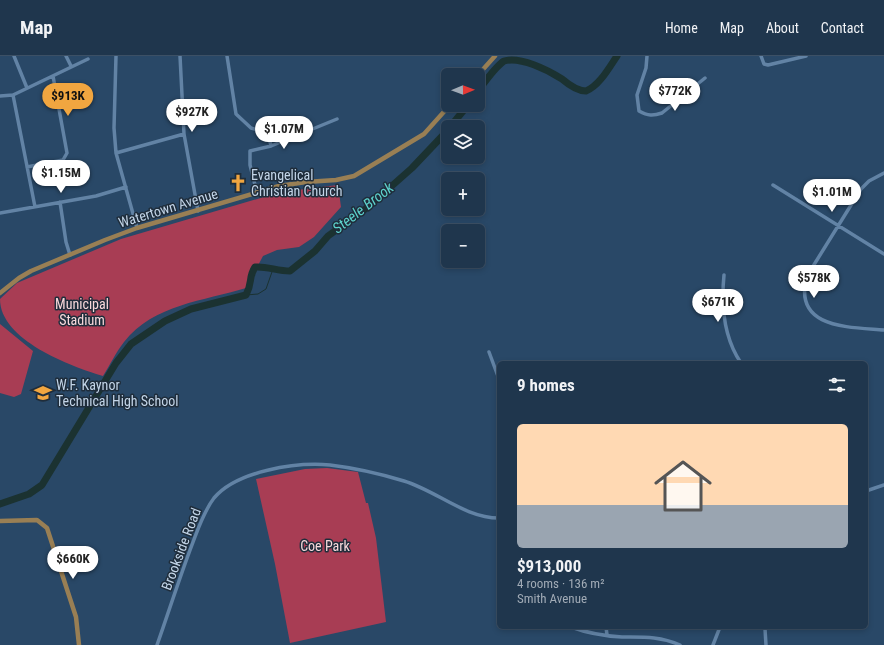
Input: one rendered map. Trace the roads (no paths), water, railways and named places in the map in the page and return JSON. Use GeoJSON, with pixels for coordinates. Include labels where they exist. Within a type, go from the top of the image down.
{"type":"FeatureCollection","features":[{"type":"Feature","properties":{"kind":"main road"},"geometry":{"type":"LineString","coordinates":[[484,68],[495,56]]}},
{"type":"Feature","properties":{"kind":"main road","name":"Watertown Avenue"},"geometry":{"type":"LineString","coordinates":[[0,293],[31,271],[137,228],[292,183],[336,180],[354,176],[424,134],[444,112]]}},
{"type":"Feature","properties":{"kind":"main road"},"geometry":{"type":"LineString","coordinates":[[2,520],[37,520],[43,523],[47,528],[76,616],[79,645]]}},
{"type":"Feature","properties":{"kind":"street"},"geometry":{"type":"LineString","coordinates":[[14,56],[28,88]]}},
{"type":"Feature","properties":{"kind":"street"},"geometry":{"type":"LineString","coordinates":[[66,56],[71,66]]}},
{"type":"Feature","properties":{"kind":"street"},"geometry":{"type":"LineString","coordinates":[[116,56],[114,128],[116,153],[137,228]]}},
{"type":"Feature","properties":{"kind":"street"},"geometry":{"type":"LineString","coordinates":[[180,56],[184,134],[198,211]]}},
{"type":"Feature","properties":{"kind":"street"},"geometry":{"type":"LineString","coordinates":[[227,56],[236,114],[251,128],[268,133],[271,146]]}},
{"type":"Feature","properties":{"kind":"street"},"geometry":{"type":"LineString","coordinates":[[646,56],[646,68],[637,95],[639,111],[650,115],[662,113],[705,78]]}},
{"type":"Feature","properties":{"kind":"street"},"geometry":{"type":"LineString","coordinates":[[761,56],[764,64],[806,56]]}},
{"type":"Feature","properties":{"kind":"street"},"geometry":{"type":"LineString","coordinates":[[0,96],[13,95],[88,59]]}},
{"type":"Feature","properties":{"kind":"street"},"geometry":{"type":"LineString","coordinates":[[27,166],[63,160],[67,153],[53,76]]}},
{"type":"Feature","properties":{"kind":"street"},"geometry":{"type":"LineString","coordinates":[[13,95],[35,207]]}},
{"type":"Feature","properties":{"kind":"street"},"geometry":{"type":"LineString","coordinates":[[257,192],[250,165],[250,152],[271,146],[337,119]]}},
{"type":"Feature","properties":{"kind":"street"},"geometry":{"type":"LineString","coordinates":[[116,153],[184,134]]}},
{"type":"Feature","properties":{"kind":"street"},"geometry":{"type":"LineString","coordinates":[[884,173],[869,181],[861,189],[807,276],[804,291],[808,305],[816,316],[826,323],[884,330]]}},
{"type":"Feature","properties":{"kind":"street"},"geometry":{"type":"LineString","coordinates":[[773,185],[884,254]]}},
{"type":"Feature","properties":{"kind":"street"},"geometry":{"type":"LineString","coordinates":[[0,213],[96,196],[126,187]]}},
{"type":"Feature","properties":{"kind":"street"},"geometry":{"type":"LineString","coordinates":[[60,202],[66,242],[70,255]]}},
{"type":"Feature","properties":{"kind":"street"},"geometry":{"type":"LineString","coordinates":[[724,275],[723,307],[728,335],[734,351],[741,361]]}},
{"type":"Feature","properties":{"kind":"street"},"geometry":{"type":"LineString","coordinates":[[489,352],[497,374]]}},
{"type":"Feature","properties":{"kind":"street","name":"Brookside Road"},"geometry":{"type":"LineString","coordinates":[[157,645],[205,511],[222,490],[244,478],[293,466],[330,465],[405,481],[444,498],[473,514],[487,518],[497,518]]}},
{"type":"Feature","properties":{"kind":"street"},"geometry":{"type":"LineString","coordinates":[[868,490],[884,485]]}},
{"type":"Feature","properties":{"kind":"street"},"geometry":{"type":"LineString","coordinates":[[577,629],[607,635],[657,638],[669,640],[680,645]]}},
{"type":"Feature","properties":{"kind":"street"},"geometry":{"type":"LineString","coordinates":[[606,629],[607,635]]}},
{"type":"Feature","properties":{"kind":"street"},"geometry":{"type":"LineString","coordinates":[[713,645],[719,629]]}},
{"type":"Feature","properties":{"kind":"street"},"geometry":{"type":"LineString","coordinates":[[765,630],[766,645]]}},
{"type":"Feature","properties":{"kind":"waterway","name":"Steele Brook"},"geometry":{"type":"LineString","coordinates":[[485,82],[504,61],[518,60],[542,68],[556,75],[576,89],[586,91],[591,89],[599,81],[617,56]]}},
{"type":"Feature","properties":{"kind":"waterway","name":"Steele Brook"},"geometry":{"type":"LineString","coordinates":[[456,120],[462,112]]}},
{"type":"Feature","properties":{"kind":"waterway","name":"Steele Brook"},"geometry":{"type":"LineString","coordinates":[[0,504],[29,494],[42,485],[116,363],[131,344],[165,321],[191,309],[246,295],[255,267],[290,271],[315,251],[328,236],[368,207],[412,168],[441,137]]}},
{"type":"Feature","properties":{"kind":"waterway","name":"Steele Brook"},"geometry":{"type":"LineString","coordinates":[[246,295],[258,294],[266,289],[273,269]]}},
{"type":"Feature","properties":{"kind":"place","name":"Evangelical Christian Church"},"geometry":{"type":"Point","coordinates":[238,183]}},
{"type":"Feature","properties":{"kind":"place","name":"W.F. Kaynor Technical High School"},"geometry":{"type":"Point","coordinates":[43,393]}},
{"type":"Feature","properties":{"kind":"park label","name":"Municipal Stadium"},"geometry":{"type":"Point","coordinates":[82,312]}},
{"type":"Feature","properties":{"kind":"park label","name":"Coe Park"},"geometry":{"type":"Point","coordinates":[325,546]}}]}
